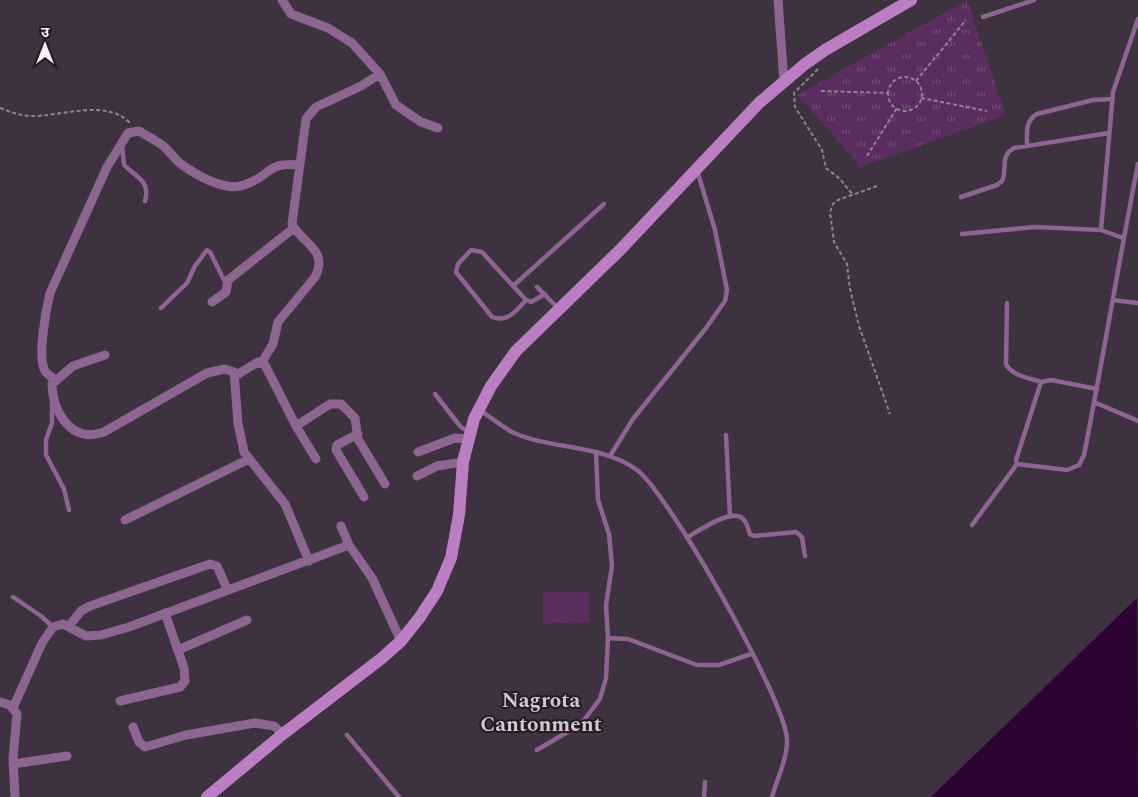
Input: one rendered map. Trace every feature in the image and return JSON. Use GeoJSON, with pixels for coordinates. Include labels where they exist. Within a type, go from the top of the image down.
{"type":"FeatureCollection","features":[{"type":"Feature","properties":{"kind":"main road"},"geometry":{"type":"LineString","coordinates":[[207,797],[401,641],[437,591],[451,558],[458,515],[463,462],[470,436],[479,410],[491,386],[516,351],[560,310],[754,108],[821,53],[911,0]]}},
{"type":"Feature","properties":{"kind":"street"},"geometry":{"type":"LineString","coordinates":[[282,0],[291,14],[341,34],[352,43],[380,74],[396,105],[420,122],[438,128]]}},
{"type":"Feature","properties":{"kind":"street"},"geometry":{"type":"LineString","coordinates":[[778,0],[784,82]]}},
{"type":"Feature","properties":{"kind":"street"},"geometry":{"type":"LineString","coordinates":[[262,362],[273,344],[278,322],[315,277],[319,269],[319,258],[294,228],[292,217],[306,120],[311,111],[316,107],[361,86],[380,74]]}},
{"type":"Feature","properties":{"kind":"street"},"geometry":{"type":"LineString","coordinates":[[55,380],[48,374],[42,363],[44,315],[50,293],[92,197],[107,167],[128,134],[134,130],[162,145],[180,163],[203,178],[226,186],[240,187],[256,181],[271,168],[278,165],[300,165]]}},
{"type":"Feature","properties":{"kind":"street"},"geometry":{"type":"LineString","coordinates":[[212,302],[224,295],[227,290],[226,284],[228,280],[294,228]]}},
{"type":"Feature","properties":{"kind":"street"},"geometry":{"type":"LineString","coordinates":[[105,355],[73,366],[52,384],[62,419],[75,432],[91,436],[104,432],[207,373],[225,369],[231,370],[234,376],[241,444],[249,459],[285,504],[309,561]]}},
{"type":"Feature","properties":{"kind":"street"},"geometry":{"type":"LineString","coordinates":[[234,376],[255,363],[262,362]]}},
{"type":"Feature","properties":{"kind":"street"},"geometry":{"type":"LineString","coordinates":[[262,362],[273,378],[296,426],[316,459]]}},
{"type":"Feature","properties":{"kind":"street"},"geometry":{"type":"LineString","coordinates":[[296,426],[330,404],[341,404],[355,418],[358,434],[385,484]]}},
{"type":"Feature","properties":{"kind":"street"},"geometry":{"type":"LineString","coordinates":[[358,434],[337,445],[336,450],[364,497]]}},
{"type":"Feature","properties":{"kind":"street"},"geometry":{"type":"LineString","coordinates":[[418,452],[455,438],[470,436]]}},
{"type":"Feature","properties":{"kind":"street"},"geometry":{"type":"LineString","coordinates":[[125,520],[249,459]]}},
{"type":"Feature","properties":{"kind":"street"},"geometry":{"type":"LineString","coordinates":[[417,476],[437,466],[463,462]]}},
{"type":"Feature","properties":{"kind":"street"},"geometry":{"type":"LineString","coordinates":[[341,526],[349,545],[372,578],[401,641]]}},
{"type":"Feature","properties":{"kind":"street"},"geometry":{"type":"LineString","coordinates":[[13,708],[42,643],[53,628],[63,624],[78,633],[93,636],[129,627],[349,545]]}},
{"type":"Feature","properties":{"kind":"street"},"geometry":{"type":"LineString","coordinates":[[69,626],[81,611],[90,606],[210,564],[217,566],[228,589]]}},
{"type":"Feature","properties":{"kind":"street"},"geometry":{"type":"LineString","coordinates":[[120,701],[180,687],[185,676],[165,613]]}},
{"type":"Feature","properties":{"kind":"street"},"geometry":{"type":"LineString","coordinates":[[178,650],[247,620]]}},
{"type":"Feature","properties":{"kind":"street"},"geometry":{"type":"LineString","coordinates":[[0,702],[13,708],[18,718],[13,764],[15,797]]}},
{"type":"Feature","properties":{"kind":"street"},"geometry":{"type":"LineString","coordinates":[[133,727],[139,742],[145,747],[186,736],[256,723],[274,726],[283,734]]}},
{"type":"Feature","properties":{"kind":"street"},"geometry":{"type":"LineString","coordinates":[[13,764],[67,756]]}},
{"type":"Feature","properties":{"kind":"lane"},"geometry":{"type":"LineString","coordinates":[[983,17],[1034,0]]}},
{"type":"Feature","properties":{"kind":"lane"},"geometry":{"type":"LineString","coordinates":[[1101,230],[1112,99],[1138,19]]}},
{"type":"Feature","properties":{"kind":"lane"},"geometry":{"type":"LineString","coordinates":[[1026,145],[1027,125],[1030,118],[1037,114],[1093,100],[1112,99]]}},
{"type":"Feature","properties":{"kind":"lane"},"geometry":{"type":"LineString","coordinates":[[961,196],[997,185],[1004,178],[1006,154],[1014,148],[1109,133]]}},
{"type":"Feature","properties":{"kind":"lane"},"geometry":{"type":"LineString","coordinates":[[122,144],[124,165],[145,184],[148,193],[145,201]]}},
{"type":"Feature","properties":{"kind":"lane"},"geometry":{"type":"LineString","coordinates":[[1017,464],[1067,470],[1079,465],[1084,455],[1138,164]]}},
{"type":"Feature","properties":{"kind":"lane"},"geometry":{"type":"LineString","coordinates":[[610,456],[633,418],[706,328],[725,301],[727,290],[715,230],[697,168]]}},
{"type":"Feature","properties":{"kind":"lane"},"geometry":{"type":"LineString","coordinates":[[513,286],[604,204]]}},
{"type":"Feature","properties":{"kind":"lane"},"geometry":{"type":"LineString","coordinates":[[962,234],[1035,227],[1101,230],[1124,238]]}},
{"type":"Feature","properties":{"kind":"lane"},"geometry":{"type":"LineString","coordinates":[[161,308],[188,284],[195,266],[207,250],[210,252],[226,284]]}},
{"type":"Feature","properties":{"kind":"lane"},"geometry":{"type":"LineString","coordinates":[[526,300],[511,316],[502,319],[492,317],[461,280],[456,269],[462,257],[471,250],[482,252],[526,300],[531,302],[545,294]]}},
{"type":"Feature","properties":{"kind":"lane"},"geometry":{"type":"LineString","coordinates":[[537,287],[560,310]]}},
{"type":"Feature","properties":{"kind":"lane"},"geometry":{"type":"LineString","coordinates":[[1112,300],[1138,303]]}},
{"type":"Feature","properties":{"kind":"lane"},"geometry":{"type":"LineString","coordinates":[[1007,302],[1006,364],[1009,370],[1041,382],[1051,380],[1097,389]]}},
{"type":"Feature","properties":{"kind":"lane"},"geometry":{"type":"LineString","coordinates":[[972,525],[1017,464],[1016,460],[1041,382]]}},
{"type":"Feature","properties":{"kind":"lane"},"geometry":{"type":"LineString","coordinates":[[53,392],[52,423],[45,448],[46,455],[64,489],[69,510]]}},
{"type":"Feature","properties":{"kind":"lane"},"geometry":{"type":"LineString","coordinates":[[435,394],[470,436]]}},
{"type":"Feature","properties":{"kind":"lane"},"geometry":{"type":"LineString","coordinates":[[1094,402],[1138,421]]}},
{"type":"Feature","properties":{"kind":"lane"},"geometry":{"type":"LineString","coordinates":[[479,410],[515,433],[610,456],[635,469],[648,480],[688,537],[773,695],[786,729],[788,740],[772,797]]}},
{"type":"Feature","properties":{"kind":"lane"},"geometry":{"type":"LineString","coordinates":[[726,435],[730,516]]}},
{"type":"Feature","properties":{"kind":"lane"},"geometry":{"type":"LineString","coordinates":[[537,750],[581,724],[600,699],[606,678],[608,638],[606,605],[612,566],[609,534],[598,500],[596,453]]}},
{"type":"Feature","properties":{"kind":"lane"},"geometry":{"type":"LineString","coordinates":[[688,537],[709,523],[730,516],[738,516],[744,519],[750,534],[754,536],[796,532],[802,537],[805,556]]}},
{"type":"Feature","properties":{"kind":"lane"},"geometry":{"type":"LineString","coordinates":[[13,597],[41,616],[53,628]]}},
{"type":"Feature","properties":{"kind":"lane"},"geometry":{"type":"LineString","coordinates":[[608,638],[628,639],[697,665],[719,665],[752,654]]}},
{"type":"Feature","properties":{"kind":"lane"},"geometry":{"type":"LineString","coordinates":[[347,735],[399,797]]}},
{"type":"Feature","properties":{"kind":"lane"},"geometry":{"type":"LineString","coordinates":[[704,797],[705,782]]}},
{"type":"Feature","properties":{"kind":"path"},"geometry":{"type":"LineString","coordinates":[[916,81],[966,20]]}},
{"type":"Feature","properties":{"kind":"path"},"geometry":{"type":"LineString","coordinates":[[821,53],[822,61],[820,67],[794,93],[794,102],[822,150],[826,168],[840,179],[853,195]]}},
{"type":"Feature","properties":{"kind":"path"},"geometry":{"type":"LineString","coordinates":[[908,77],[916,81],[921,89],[922,98],[919,104],[910,110],[897,108],[891,103],[888,93],[892,84],[899,79],[908,77]]}},
{"type":"Feature","properties":{"kind":"path"},"geometry":{"type":"LineString","coordinates":[[821,91],[888,93]]}},
{"type":"Feature","properties":{"kind":"path"},"geometry":{"type":"LineString","coordinates":[[922,98],[987,111]]}},
{"type":"Feature","properties":{"kind":"path"},"geometry":{"type":"LineString","coordinates":[[0,108],[30,116],[79,110],[116,113],[123,115],[134,130]]}},
{"type":"Feature","properties":{"kind":"path"},"geometry":{"type":"LineString","coordinates":[[867,156],[897,108]]}},
{"type":"Feature","properties":{"kind":"path"},"geometry":{"type":"LineString","coordinates":[[877,186],[833,204],[830,212],[830,225],[835,246],[848,264],[850,290],[859,326],[890,414]]}},
{"type":"Feature","properties":{"kind":"green space"},"geometry":{"type":"Polygon","coordinates":[[[967,0],[1006,115],[861,167],[797,95],[967,0]]]}},
{"type":"Feature","properties":{"kind":"green space"},"geometry":{"type":"Polygon","coordinates":[[[543,592],[589,592],[589,622],[543,624],[543,592]]]}},
{"type":"Feature","properties":{"kind":"shaded area"},"geometry":{"type":"Polygon","coordinates":[[[1137,598],[1138,797],[931,797],[1137,598]]]}},
{"type":"Feature","properties":{"kind":"district","name":"Nagrota Cantonment"},"geometry":{"type":"Point","coordinates":[541,713]}}]}
